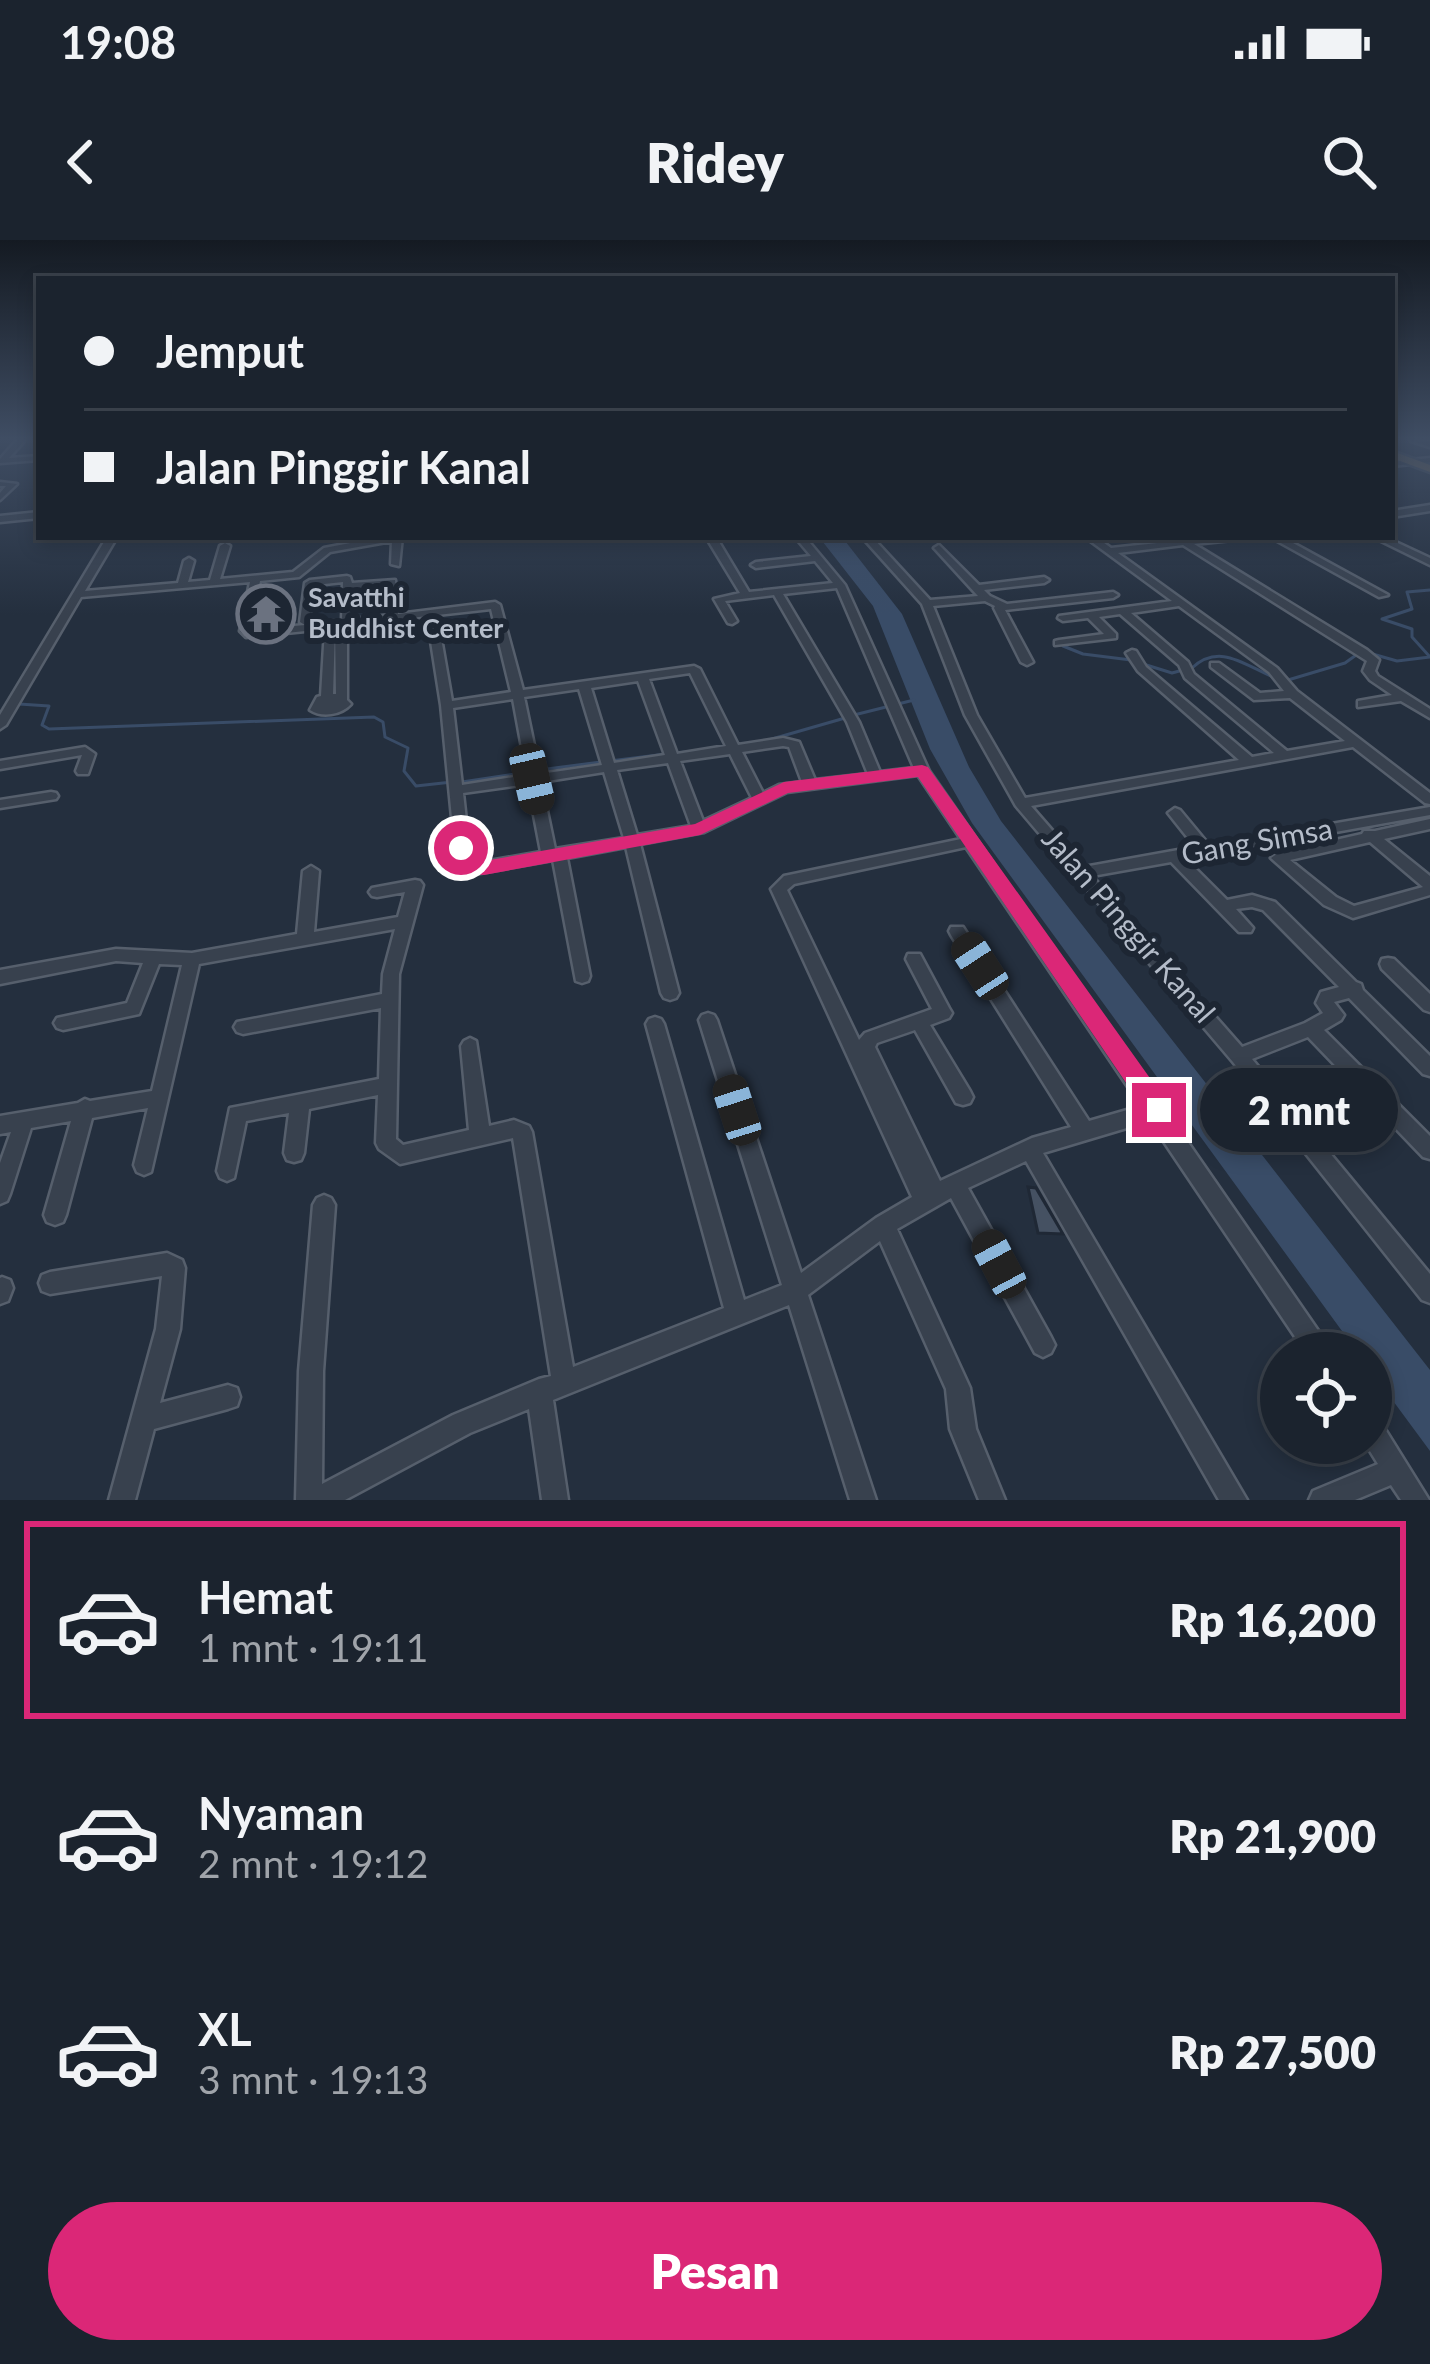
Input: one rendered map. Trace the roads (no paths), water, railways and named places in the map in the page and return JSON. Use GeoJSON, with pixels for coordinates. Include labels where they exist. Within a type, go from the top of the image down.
{"type":"FeatureCollection","features":[{"type":"Feature","properties":{"kind":"street"},"geometry":{"type":"LineString","coordinates":[[1395,514],[1430,508]]}},
{"type":"Feature","properties":{"kind":"street"},"geometry":{"type":"LineString","coordinates":[[2,520],[36,515]]}},
{"type":"Feature","properties":{"kind":"street"},"geometry":{"type":"LineString","coordinates":[[0,725],[110,540]]}},
{"type":"Feature","properties":{"kind":"street"},"geometry":{"type":"LineString","coordinates":[[81,594],[304,573],[315,556],[327,550],[381,540]]}},
{"type":"Feature","properties":{"kind":"street"},"geometry":{"type":"LineString","coordinates":[[396,564],[397,540]]}},
{"type":"Feature","properties":{"kind":"street"},"geometry":{"type":"LineString","coordinates":[[713,540],[746,595]]}},
{"type":"Feature","properties":{"kind":"street"},"geometry":{"type":"LineString","coordinates":[[803,540],[840,585],[922,771],[1159,1110],[1306,1332]]}},
{"type":"Feature","properties":{"kind":"street","name":"Jalan Pinggir Kanal"},"geometry":{"type":"LineString","coordinates":[[870,540],[933,603],[971,715],[1021,803],[1239,1055],[1430,1292]]}},
{"type":"Feature","properties":{"kind":"street"},"geometry":{"type":"LineString","coordinates":[[882,540],[933,603],[1044,580]]}},
{"type":"Feature","properties":{"kind":"street"},"geometry":{"type":"LineString","coordinates":[[1094,540],[1182,603],[1430,800]]}},
{"type":"Feature","properties":{"kind":"street"},"geometry":{"type":"LineString","coordinates":[[1111,551],[1181,540],[1368,656],[1369,671],[1430,714]]}},
{"type":"Feature","properties":{"kind":"street"},"geometry":{"type":"LineString","coordinates":[[1280,540],[1383,596]]}},
{"type":"Feature","properties":{"kind":"street"},"geometry":{"type":"LineString","coordinates":[[1384,540],[1430,562]]}},
{"type":"Feature","properties":{"kind":"street"},"geometry":{"type":"LineString","coordinates":[[214,581],[225,546]]}},
{"type":"Feature","properties":{"kind":"street"},"geometry":{"type":"LineString","coordinates":[[939,548],[998,608],[1027,662]]}},
{"type":"Feature","properties":{"kind":"street"},"geometry":{"type":"LineString","coordinates":[[756,565],[819,558]]}},
{"type":"Feature","properties":{"kind":"street"},"geometry":{"type":"LineString","coordinates":[[182,584],[189,561]]}},
{"type":"Feature","properties":{"kind":"street"},"geometry":{"type":"LineString","coordinates":[[780,563],[799,590]]}},
{"type":"Feature","properties":{"kind":"street"},"geometry":{"type":"LineString","coordinates":[[256,578],[248,635],[495,605],[582,976]]}},
{"type":"Feature","properties":{"kind":"street"},"geometry":{"type":"LineString","coordinates":[[305,622],[310,583],[347,579],[334,698]]}},
{"type":"Feature","properties":{"kind":"street"},"geometry":{"type":"LineString","coordinates":[[348,586],[392,582],[394,612]]}},
{"type":"Feature","properties":{"kind":"street"},"geometry":{"type":"LineString","coordinates":[[731,621],[719,599],[840,585]]}},
{"type":"Feature","properties":{"kind":"street"},"geometry":{"type":"LineString","coordinates":[[998,608],[1113,595]]}},
{"type":"Feature","properties":{"kind":"street"},"geometry":{"type":"LineString","coordinates":[[778,596],[850,716],[875,775]]}},
{"type":"Feature","properties":{"kind":"street"},"geometry":{"type":"LineString","coordinates":[[1063,618],[1182,603]]}},
{"type":"Feature","properties":{"kind":"street"},"geometry":{"type":"LineString","coordinates":[[431,611],[447,705],[463,859],[469,868],[700,829],[777,789],[809,782],[922,771]]}},
{"type":"Feature","properties":{"kind":"street"},"geometry":{"type":"LineString","coordinates":[[1123,611],[1283,754]]}},
{"type":"Feature","properties":{"kind":"street"},"geometry":{"type":"LineString","coordinates":[[1059,643],[1112,636],[1090,614]]}},
{"type":"Feature","properties":{"kind":"street"},"geometry":{"type":"LineString","coordinates":[[1137,659],[1248,760]]}},
{"type":"Feature","properties":{"kind":"street"},"geometry":{"type":"LineString","coordinates":[[1215,665],[1258,697],[1289,687]]}},
{"type":"Feature","properties":{"kind":"street"},"geometry":{"type":"LineString","coordinates":[[447,705],[698,671],[759,799]]}},
{"type":"Feature","properties":{"kind":"street"},"geometry":{"type":"LineString","coordinates":[[642,676],[700,829]]}},
{"type":"Feature","properties":{"kind":"street"},"geometry":{"type":"LineString","coordinates":[[584,685],[632,841],[670,993]]}},
{"type":"Feature","properties":{"kind":"street"},"geometry":{"type":"LineString","coordinates":[[1362,704],[1401,697]]}},
{"type":"Feature","properties":{"kind":"street"},"geometry":{"type":"LineString","coordinates":[[1021,803],[1358,742]]}},
{"type":"Feature","properties":{"kind":"street"},"geometry":{"type":"LineString","coordinates":[[455,789],[608,763],[790,743],[809,782]]}},
{"type":"Feature","properties":{"kind":"street"},"geometry":{"type":"LineString","coordinates":[[0,765],[86,751],[83,771]]}},
{"type":"Feature","properties":{"kind":"street"},"geometry":{"type":"LineString","coordinates":[[0,804],[51,796]]}},
{"type":"Feature","properties":{"kind":"street","name":"Gang Simsa"},"geometry":{"type":"LineString","coordinates":[[1084,872],[1430,812]]}},
{"type":"Feature","properties":{"kind":"street"},"geometry":{"type":"LineString","coordinates":[[1175,813],[1207,852]]}},
{"type":"Feature","properties":{"kind":"street"},"geometry":{"type":"LineString","coordinates":[[1430,824],[1278,857],[1330,901],[1353,912],[1430,887]]}},
{"type":"Feature","properties":{"kind":"street"},"geometry":{"type":"LineString","coordinates":[[1369,834],[1430,887]]}},
{"type":"Feature","properties":{"kind":"street"},"geometry":{"type":"LineString","coordinates":[[972,841],[789,880],[779,889],[939,1194],[1043,1345]]}},
{"type":"Feature","properties":{"kind":"street"},"geometry":{"type":"LineString","coordinates":[[1174,856],[1245,928]]}},
{"type":"Feature","properties":{"kind":"street"},"geometry":{"type":"LineString","coordinates":[[305,940],[311,871]]}},
{"type":"Feature","properties":{"kind":"street"},"geometry":{"type":"LineString","coordinates":[[376,892],[414,884],[391,974],[386,1143],[391,1152],[400,1156],[514,1129],[522,1132],[552,1387],[555,1500]]}},
{"type":"Feature","properties":{"kind":"street"},"geometry":{"type":"LineString","coordinates":[[1223,906],[1252,901],[1269,906],[1430,1068]]}},
{"type":"Feature","properties":{"kind":"street"},"geometry":{"type":"LineString","coordinates":[[0,977],[116,955],[192,959],[404,922]]}},
{"type":"Feature","properties":{"kind":"street"},"geometry":{"type":"LineString","coordinates":[[957,931],[1085,1132]]}},
{"type":"Feature","properties":{"kind":"street"},"geometry":{"type":"LineString","coordinates":[[63,1023],[133,1009],[153,958]]}},
{"type":"Feature","properties":{"kind":"street"},"geometry":{"type":"LineString","coordinates":[[144,1165],[192,959]]}},
{"type":"Feature","properties":{"kind":"street"},"geometry":{"type":"LineString","coordinates":[[914,959],[944,1008],[940,1015],[871,1038],[865,1046],[939,1194]]}},
{"type":"Feature","properties":{"kind":"street"},"geometry":{"type":"LineString","coordinates":[[1388,964],[1430,1005]]}},
{"type":"Feature","properties":{"kind":"street"},"geometry":{"type":"LineString","coordinates":[[1239,1055],[1335,1015],[1325,1003],[1327,998],[1354,989]]}},
{"type":"Feature","properties":{"kind":"street"},"geometry":{"type":"LineString","coordinates":[[243,1027],[391,1000]]}},
{"type":"Feature","properties":{"kind":"street"},"geometry":{"type":"LineString","coordinates":[[708,1020],[863,1500]]}},
{"type":"Feature","properties":{"kind":"street"},"geometry":{"type":"LineString","coordinates":[[920,1023],[963,1097]]}},
{"type":"Feature","properties":{"kind":"street"},"geometry":{"type":"LineString","coordinates":[[655,1024],[737,1315]]}},
{"type":"Feature","properties":{"kind":"street"},"geometry":{"type":"LineString","coordinates":[[1311,1028],[1430,1150]]}},
{"type":"Feature","properties":{"kind":"street"},"geometry":{"type":"LineString","coordinates":[[470,1046],[480,1136]]}},
{"type":"Feature","properties":{"kind":"street"},"geometry":{"type":"LineString","coordinates":[[227,1171],[237,1114],[388,1085]]}},
{"type":"Feature","properties":{"kind":"street"},"geometry":{"type":"LineString","coordinates":[[0,1125],[158,1098]]}},
{"type":"Feature","properties":{"kind":"street"},"geometry":{"type":"LineString","coordinates":[[294,1153],[300,1101]]}},
{"type":"Feature","properties":{"kind":"street"},"geometry":{"type":"LineString","coordinates":[[55,1215],[85,1108]]}},
{"type":"Feature","properties":{"kind":"street"},"geometry":{"type":"LineString","coordinates":[[324,1205],[311,1371],[314,1500],[357,1490],[462,1424],[793,1292],[884,1225],[1030,1150],[1159,1110]]}},
{"type":"Feature","properties":{"kind":"street"},"geometry":{"type":"LineString","coordinates":[[0,1194],[24,1120]]}},
{"type":"Feature","properties":{"kind":"street"},"geometry":{"type":"LineString","coordinates":[[1030,1150],[1234,1500]]}},
{"type":"Feature","properties":{"kind":"street"},"geometry":{"type":"LineString","coordinates":[[884,1225],[958,1388],[963,1429],[992,1500]]}},
{"type":"Feature","properties":{"kind":"street"},"geometry":{"type":"LineString","coordinates":[[50,1283],[167,1264],[174,1268],[168,1329],[122,1500]]}},
{"type":"Feature","properties":{"kind":"street"},"geometry":{"type":"LineString","coordinates":[[142,1420],[228,1397]]}},
{"type":"Feature","properties":{"kind":"street"},"geometry":{"type":"LineString","coordinates":[[1392,1462],[1416,1500]]}},
{"type":"Feature","properties":{"kind":"street"},"geometry":{"type":"LineString","coordinates":[[1322,1500],[1397,1470]]}},
{"type":"Feature","properties":{"kind":"water"},"geometry":{"type":"Polygon","coordinates":[[[821,540],[844,540],[902,614],[969,767],[1001,821],[1430,1370],[1430,1451],[1392,1399],[1392,1332],[1343,1332],[972,823],[930,749],[873,606],[821,540]]]}},
{"type":"Feature","properties":{"kind":"waterway"},"geometry":{"type":"LineString","coordinates":[[1369,653],[1397,661],[1430,657],[1412,637],[1412,629],[1382,619],[1412,609],[1407,592],[1430,590]]}},
{"type":"Feature","properties":{"kind":"waterway"},"geometry":{"type":"LineString","coordinates":[[1063,646],[1083,654],[1131,660]]}},
{"type":"Feature","properties":{"kind":"waterway"},"geometry":{"type":"LineString","coordinates":[[1288,680],[1345,663],[1359,653]]}},
{"type":"Feature","properties":{"kind":"waterway"},"geometry":{"type":"LineString","coordinates":[[1192,668],[1222,656],[1273,677]]}},
{"type":"Feature","properties":{"kind":"waterway"},"geometry":{"type":"LineString","coordinates":[[1140,663],[1172,673],[1183,670]]}},
{"type":"Feature","properties":{"kind":"waterway"},"geometry":{"type":"LineString","coordinates":[[854,715],[914,700]]}},
{"type":"Feature","properties":{"kind":"waterway"},"geometry":{"type":"LineString","coordinates":[[19,704],[49,706],[42,725],[49,729],[374,717],[383,722],[385,737],[408,748],[404,771],[416,786],[452,782]]}},
{"type":"Feature","properties":{"kind":"waterway"},"geometry":{"type":"LineString","coordinates":[[765,741],[845,718]]}},
{"type":"Feature","properties":{"kind":"waterway"},"geometry":{"type":"LineString","coordinates":[[676,753],[696,751]]}},
{"type":"Feature","properties":{"kind":"waterway"},"geometry":{"type":"LineString","coordinates":[[610,761],[666,754]]}},
{"type":"Feature","properties":{"kind":"waterway"},"geometry":{"type":"LineString","coordinates":[[539,770],[601,762]]}},
{"type":"Feature","properties":{"kind":"waterway"},"geometry":{"type":"LineString","coordinates":[[462,782],[529,772]]}},
{"type":"Feature","properties":{"kind":"place","name":"Savatthi Buddhist Center"},"geometry":{"type":"Point","coordinates":[266,614]}}]}
